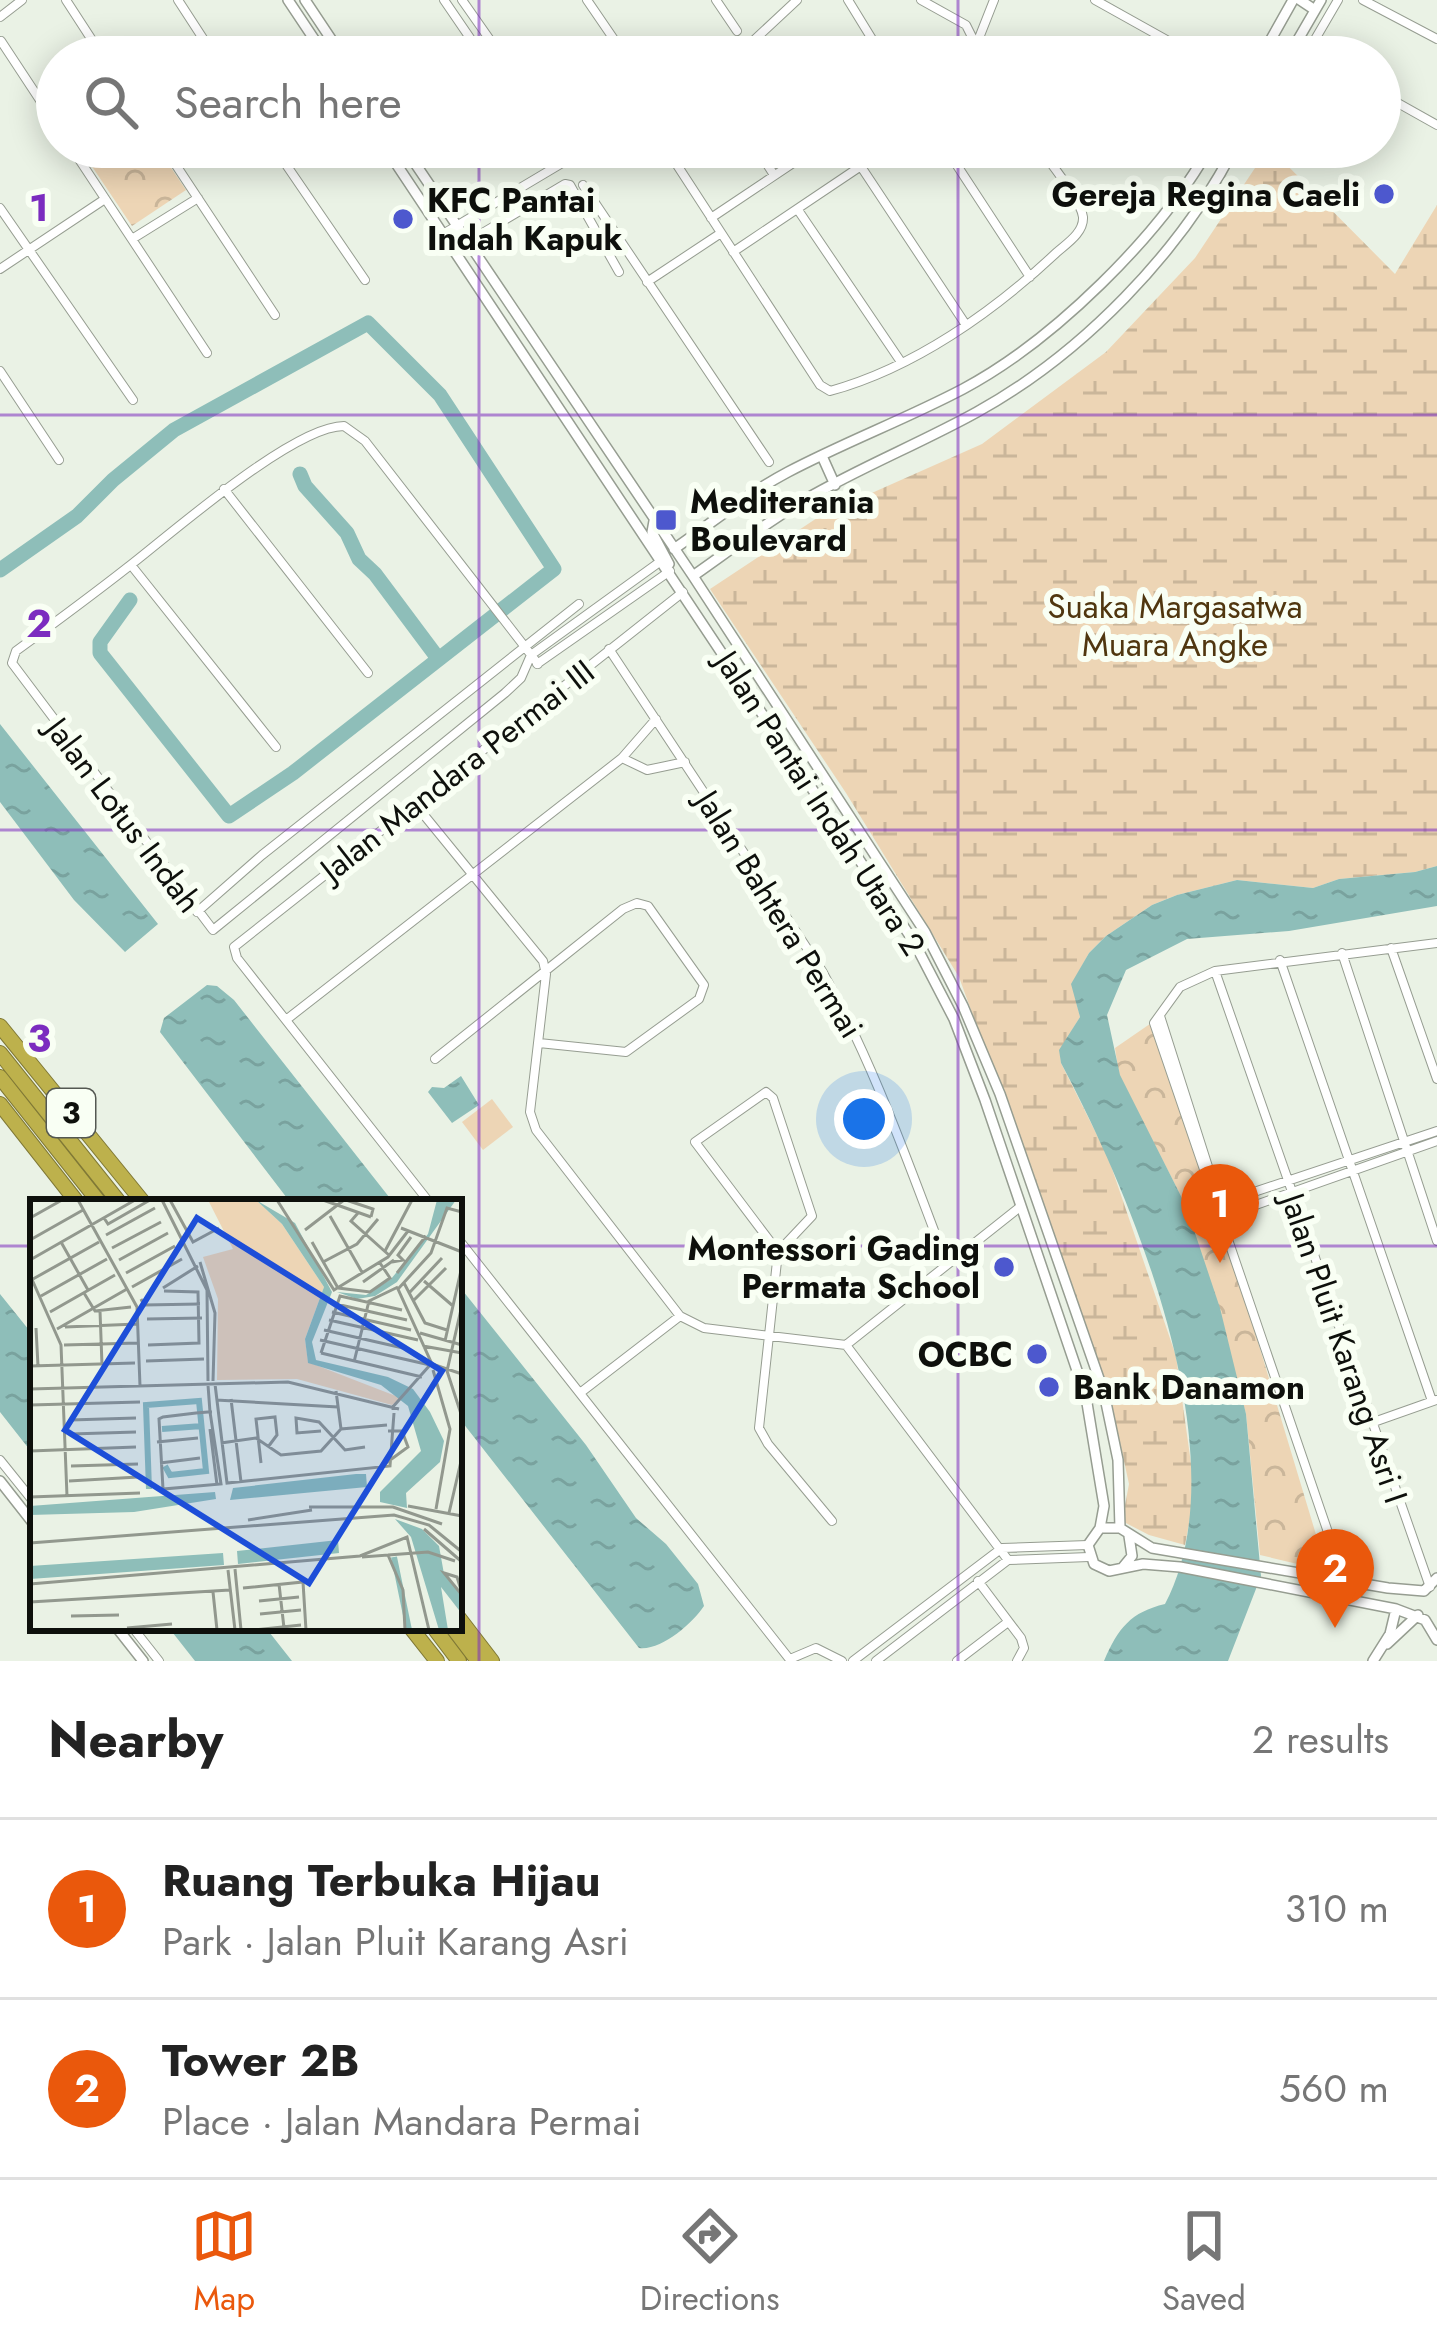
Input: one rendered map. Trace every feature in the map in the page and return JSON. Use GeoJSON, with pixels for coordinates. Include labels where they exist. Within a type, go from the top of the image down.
{"type":"FeatureCollection","features":[{"type":"Feature","properties":{"kind":"highway","name":"3"},"geometry":{"type":"LineString","coordinates":[[0,1026],[141,1199]]}},
{"type":"Feature","properties":{"kind":"highway","name":"3"},"geometry":{"type":"LineString","coordinates":[[0,1053],[117,1199]]}},
{"type":"Feature","properties":{"kind":"highway","name":"3"},"geometry":{"type":"LineString","coordinates":[[0,1077],[97,1199]]}},
{"type":"Feature","properties":{"kind":"highway","name":"3"},"geometry":{"type":"LineString","coordinates":[[0,1103],[75,1199]]}},
{"type":"Feature","properties":{"kind":"highway"},"geometry":{"type":"LineString","coordinates":[[462,1622],[492,1661]]}},
{"type":"Feature","properties":{"kind":"highway"},"geometry":{"type":"LineString","coordinates":[[413,1631],[437,1661]]}},
{"type":"Feature","properties":{"kind":"highway"},"geometry":{"type":"LineString","coordinates":[[436,1631],[459,1661]]}},
{"type":"Feature","properties":{"kind":"highway"},"geometry":{"type":"LineString","coordinates":[[454,1631],[478,1661]]}},
{"type":"Feature","properties":{"kind":"street"},"geometry":{"type":"LineString","coordinates":[[0,17],[22,0]]}},
{"type":"Feature","properties":{"kind":"street"},"geometry":{"type":"LineString","coordinates":[[65,0],[89,36]]}},
{"type":"Feature","properties":{"kind":"street"},"geometry":{"type":"LineString","coordinates":[[178,0],[201,36]]}},
{"type":"Feature","properties":{"kind":"street"},"geometry":{"type":"LineString","coordinates":[[288,0],[312,36]]}},
{"type":"Feature","properties":{"kind":"street"},"geometry":{"type":"LineString","coordinates":[[304,0],[329,36]]}},
{"type":"Feature","properties":{"kind":"street"},"geometry":{"type":"LineString","coordinates":[[444,0],[469,36]]}},
{"type":"Feature","properties":{"kind":"street"},"geometry":{"type":"LineString","coordinates":[[462,0],[487,36]]}},
{"type":"Feature","properties":{"kind":"street"},"geometry":{"type":"LineString","coordinates":[[587,0],[612,36]]}},
{"type":"Feature","properties":{"kind":"street"},"geometry":{"type":"LineString","coordinates":[[716,0],[737,32]]}},
{"type":"Feature","properties":{"kind":"street"},"geometry":{"type":"LineString","coordinates":[[758,36],[796,0]]}},
{"type":"Feature","properties":{"kind":"street"},"geometry":{"type":"LineString","coordinates":[[848,0],[871,36]]}},
{"type":"Feature","properties":{"kind":"street"},"geometry":{"type":"LineString","coordinates":[[921,0],[966,26],[969,36]]}},
{"type":"Feature","properties":{"kind":"street"},"geometry":{"type":"LineString","coordinates":[[979,36],[994,0]]}},
{"type":"Feature","properties":{"kind":"street"},"geometry":{"type":"LineString","coordinates":[[1095,0],[1160,36]]}},
{"type":"Feature","properties":{"kind":"street"},"geometry":{"type":"LineString","coordinates":[[1274,36],[1296,0],[1318,5],[1300,36]]}},
{"type":"Feature","properties":{"kind":"street"},"geometry":{"type":"LineString","coordinates":[[1322,36],[1339,0]]}},
{"type":"Feature","properties":{"kind":"street"},"geometry":{"type":"LineString","coordinates":[[1363,0],[1437,39]]}},
{"type":"Feature","properties":{"kind":"street"},"geometry":{"type":"LineString","coordinates":[[1,41],[36,94]]}},
{"type":"Feature","properties":{"kind":"street"},"geometry":{"type":"LineString","coordinates":[[1401,104],[1437,124]]}},
{"type":"Feature","properties":{"kind":"street"},"geometry":{"type":"LineString","coordinates":[[85,168],[207,353]]}},
{"type":"Feature","properties":{"kind":"street"},"geometry":{"type":"LineString","coordinates":[[178,168],[275,315]]}},
{"type":"Feature","properties":{"kind":"street"},"geometry":{"type":"LineString","coordinates":[[288,168],[365,280]]}},
{"type":"Feature","properties":{"kind":"street","name":"Jalan Pantai Indah Utara 2"},"geometry":{"type":"LineString","coordinates":[[400,168],[914,942],[954,1019],[1088,1405],[1103,1488],[1101,1526]]}},
{"type":"Feature","properties":{"kind":"street","name":"Jalan Pantai Indah Utara 2"},"geometry":{"type":"LineString","coordinates":[[418,168],[925,932],[1000,1094],[1105,1393],[1118,1460],[1123,1530]]}},
{"type":"Feature","properties":{"kind":"street"},"geometry":{"type":"LineString","coordinates":[[443,234],[555,168]]}},
{"type":"Feature","properties":{"kind":"street"},"geometry":{"type":"LineString","coordinates":[[679,168],[827,391],[901,362],[966,326],[1077,233],[1082,216],[1052,168]]}},
{"type":"Feature","properties":{"kind":"street"},"geometry":{"type":"LineString","coordinates":[[770,168],[775,175]]}},
{"type":"Feature","properties":{"kind":"street"},"geometry":{"type":"LineString","coordinates":[[711,218],[786,168]]}},
{"type":"Feature","properties":{"kind":"street"},"geometry":{"type":"LineString","coordinates":[[733,252],[858,168]]}},
{"type":"Feature","properties":{"kind":"street"},"geometry":{"type":"LineString","coordinates":[[862,168],[966,326]]}},
{"type":"Feature","properties":{"kind":"street"},"geometry":{"type":"LineString","coordinates":[[959,168],[1030,277]]}},
{"type":"Feature","properties":{"kind":"street"},"geometry":{"type":"LineString","coordinates":[[674,549],[763,487],[967,387],[1060,322],[1118,266],[1195,168]]}},
{"type":"Feature","properties":{"kind":"street"},"geometry":{"type":"LineString","coordinates":[[693,576],[807,499],[979,411],[1030,379],[1072,344],[1173,240],[1210,195],[1224,168]]}},
{"type":"Feature","properties":{"kind":"street"},"geometry":{"type":"LineString","coordinates":[[454,250],[565,184],[571,185],[619,272]]}},
{"type":"Feature","properties":{"kind":"street"},"geometry":{"type":"LineString","coordinates":[[584,184],[769,462]]}},
{"type":"Feature","properties":{"kind":"street"},"geometry":{"type":"LineString","coordinates":[[132,239],[198,198]]}},
{"type":"Feature","properties":{"kind":"street"},"geometry":{"type":"LineString","coordinates":[[0,268],[105,199]]}},
{"type":"Feature","properties":{"kind":"street"},"geometry":{"type":"LineString","coordinates":[[0,208],[133,400]]}},
{"type":"Feature","properties":{"kind":"street"},"geometry":{"type":"LineString","coordinates":[[799,211],[901,362]]}},
{"type":"Feature","properties":{"kind":"street"},"geometry":{"type":"LineString","coordinates":[[647,282],[721,233]]}},
{"type":"Feature","properties":{"kind":"street"},"geometry":{"type":"LineString","coordinates":[[0,371],[59,460]]}},
{"type":"Feature","properties":{"kind":"street","name":"Jalan Lotus Indah"},"geometry":{"type":"LineString","coordinates":[[531,658],[355,430],[344,426],[323,429],[224,489],[16,651],[12,663],[213,930],[505,693],[531,658],[663,561]]}},
{"type":"Feature","properties":{"kind":"street"},"geometry":{"type":"LineString","coordinates":[[822,456],[836,484]]}},
{"type":"Feature","properties":{"kind":"street"},"geometry":{"type":"LineString","coordinates":[[224,489],[368,673]]}},
{"type":"Feature","properties":{"kind":"street"},"geometry":{"type":"LineString","coordinates":[[654,520],[652,532],[668,557],[670,571]]}},
{"type":"Feature","properties":{"kind":"street"},"geometry":{"type":"LineString","coordinates":[[131,565],[276,747]]}},
{"type":"Feature","properties":{"kind":"street","name":"Jalan Lotus Indah"},"geometry":{"type":"LineString","coordinates":[[531,658],[670,571]]}},
{"type":"Feature","properties":{"kind":"street","name":"Jalan Mandara Permai III"},"geometry":{"type":"LineString","coordinates":[[285,1020],[233,949],[683,592]]}},
{"type":"Feature","properties":{"kind":"street"},"geometry":{"type":"LineString","coordinates":[[197,912],[269,850],[531,658],[579,604]]}},
{"type":"Feature","properties":{"kind":"street","name":"Jalan Bahtera Permai"},"geometry":{"type":"LineString","coordinates":[[609,650],[848,1017],[889,1108],[946,1262]]}},
{"type":"Feature","properties":{"kind":"street"},"geometry":{"type":"LineString","coordinates":[[427,1199],[285,1020],[622,758],[656,719]]}},
{"type":"Feature","properties":{"kind":"street"},"geometry":{"type":"LineString","coordinates":[[622,758],[647,770],[685,762]]}},
{"type":"Feature","properties":{"kind":"street"},"geometry":{"type":"LineString","coordinates":[[415,804],[543,961],[546,974],[530,1112],[536,1130],[680,1316],[704,1328],[846,1346],[1020,1207]]}},
{"type":"Feature","properties":{"kind":"street"},"geometry":{"type":"LineString","coordinates":[[435,1059],[622,909],[637,903],[648,907],[704,985],[699,999],[626,1052],[538,1043]]}},
{"type":"Feature","properties":{"kind":"street"},"geometry":{"type":"LineString","coordinates":[[1345,1582],[1164,1043],[1160,1016],[1180,987],[1215,971],[1437,943]]}},
{"type":"Feature","properties":{"kind":"street"},"geometry":{"type":"LineString","coordinates":[[1391,948],[1437,1079]]}},
{"type":"Feature","properties":{"kind":"street"},"geometry":{"type":"LineString","coordinates":[[1342,953],[1437,1241]]}},
{"type":"Feature","properties":{"kind":"street"},"geometry":{"type":"LineString","coordinates":[[1280,960],[1347,1162],[1435,1400],[1372,1423]]}},
{"type":"Feature","properties":{"kind":"street","name":"Jalan Pluit Karang Asri I"},"geometry":{"type":"LineString","coordinates":[[1215,971],[1372,1423],[1434,1583]]}},
{"type":"Feature","properties":{"kind":"street"},"geometry":{"type":"LineString","coordinates":[[778,1252],[695,1142],[762,1093],[773,1098],[812,1211],[812,1220],[778,1252],[762,1435],[832,1521]]}},
{"type":"Feature","properties":{"kind":"street"},"geometry":{"type":"LineString","coordinates":[[1222,1217],[1351,1173],[1437,1131]]}},
{"type":"Feature","properties":{"kind":"street"},"geometry":{"type":"LineString","coordinates":[[1218,1204],[1347,1162],[1437,1141]]}},
{"type":"Feature","properties":{"kind":"street"},"geometry":{"type":"LineString","coordinates":[[462,1244],[790,1660],[816,1648],[842,1661]]}},
{"type":"Feature","properties":{"kind":"street"},"geometry":{"type":"LineString","coordinates":[[580,1393],[680,1316]]}},
{"type":"Feature","properties":{"kind":"street"},"geometry":{"type":"LineString","coordinates":[[846,1346],[1008,1560]]}},
{"type":"Feature","properties":{"kind":"street"},"geometry":{"type":"LineString","coordinates":[[0,1460],[30,1498]]}},
{"type":"Feature","properties":{"kind":"street"},"geometry":{"type":"LineString","coordinates":[[0,1481],[30,1518]]}},
{"type":"Feature","properties":{"kind":"street"},"geometry":{"type":"LineString","coordinates":[[1089,1551],[1101,1526],[1123,1530],[1152,1548],[1345,1582],[1415,1591],[1434,1583]]}},
{"type":"Feature","properties":{"kind":"street"},"geometry":{"type":"LineString","coordinates":[[1123,1530],[1132,1556],[1123,1567]]}},
{"type":"Feature","properties":{"kind":"street"},"geometry":{"type":"LineString","coordinates":[[853,1661],[1002,1548],[1089,1551]]}},
{"type":"Feature","properties":{"kind":"street"},"geometry":{"type":"LineString","coordinates":[[876,1661],[1008,1560],[1055,1551]]}},
{"type":"Feature","properties":{"kind":"street"},"geometry":{"type":"LineString","coordinates":[[1089,1551],[1101,1569],[1151,1564],[1180,1567],[1396,1609],[1418,1616],[1437,1640]]}},
{"type":"Feature","properties":{"kind":"street"},"geometry":{"type":"LineString","coordinates":[[978,1581],[1024,1648],[1017,1661]]}},
{"type":"Feature","properties":{"kind":"street"},"geometry":{"type":"LineString","coordinates":[[1372,1661],[1397,1616],[1396,1609]]}},
{"type":"Feature","properties":{"kind":"street"},"geometry":{"type":"LineString","coordinates":[[1382,1648],[1400,1637],[1418,1616]]}},
{"type":"Feature","properties":{"kind":"street"},"geometry":{"type":"LineString","coordinates":[[957,1661],[1008,1622]]}},
{"type":"Feature","properties":{"kind":"street"},"geometry":{"type":"LineString","coordinates":[[119,1631],[143,1661]]}},
{"type":"Feature","properties":{"kind":"street"},"geometry":{"type":"LineString","coordinates":[[135,1631],[159,1661]]}},
{"type":"Feature","properties":{"kind":"green space"},"geometry":{"type":"Polygon","coordinates":[[[93,168],[171,168],[186,190],[132,226],[93,168]]]}},
{"type":"Feature","properties":{"kind":"green space","name":"Suaka Margasatwa Muara Angke"},"geometry":{"type":"Polygon","coordinates":[[[1255,168],[1290,168],[1395,274],[1437,205],[1437,866],[1339,879],[1313,888],[1237,880],[1177,895],[1152,905],[1106,936],[1089,953],[1072,984],[1080,1017],[1060,1050],[1061,1063],[1108,1157],[1176,1356],[1195,1492],[1185,1545],[1122,1521],[1129,1484],[1108,1388],[959,977],[846,793],[710,589],[820,516],[982,444],[1106,352],[1195,258],[1255,168]]]}},
{"type":"Feature","properties":{"kind":"green space"},"geometry":{"type":"Polygon","coordinates":[[[1160,1017],[1327,1571],[1260,1555],[1246,1414],[1186,1206],[1119,1075],[1115,1048],[1160,1017]]]}},
{"type":"Feature","properties":{"kind":"green space"},"geometry":{"type":"Polygon","coordinates":[[[492,1099],[513,1127],[483,1150],[462,1122],[492,1099]]]}},
{"type":"Feature","properties":{"kind":"water"},"geometry":{"type":"Polygon","coordinates":[[[0,724],[158,924],[125,952],[74,900],[0,802],[0,724]]]}},
{"type":"Feature","properties":{"kind":"water"},"geometry":{"type":"Polygon","coordinates":[[[1437,866],[1437,906],[1289,931],[1187,939],[1126,970],[1107,1015],[1120,1075],[1186,1206],[1220,1308],[1246,1414],[1261,1576],[1228,1661],[1104,1661],[1127,1623],[1165,1604],[1186,1544],[1191,1477],[1185,1404],[1146,1255],[1061,1063],[1059,1050],[1080,1017],[1071,984],[1089,953],[1106,936],[1152,905],[1177,895],[1237,880],[1313,888],[1339,879],[1437,866]]]}},
{"type":"Feature","properties":{"kind":"water"},"geometry":{"type":"Polygon","coordinates":[[[207,985],[217,986],[234,1000],[391,1199],[288,1199],[160,1032],[164,1018],[207,985]]]}},
{"type":"Feature","properties":{"kind":"water"},"geometry":{"type":"Polygon","coordinates":[[[461,1076],[479,1105],[452,1123],[428,1092],[461,1076]]]}},
{"type":"Feature","properties":{"kind":"water"},"geometry":{"type":"Polygon","coordinates":[[[462,1290],[586,1445],[636,1518],[666,1544],[698,1584],[704,1606],[684,1628],[666,1641],[639,1648],[462,1422],[462,1290]]]}},
{"type":"Feature","properties":{"kind":"water"},"geometry":{"type":"Polygon","coordinates":[[[0,1294],[30,1331],[30,1450],[0,1412],[0,1294]]]}},
{"type":"Feature","properties":{"kind":"water"},"geometry":{"type":"Polygon","coordinates":[[[171,1631],[268,1631],[292,1661],[195,1661],[171,1631]]]}},
{"type":"Feature","properties":{"kind":"waterway"},"geometry":{"type":"LineString","coordinates":[[0,570],[77,516],[174,430],[368,323],[440,395],[554,569],[293,773],[229,816],[100,653],[100,642],[130,600]]}},
{"type":"Feature","properties":{"kind":"waterway"},"geometry":{"type":"LineString","coordinates":[[300,474],[347,533],[359,559],[437,657]]}},
{"type":"Feature","properties":{"kind":"place","name":"Gereja Regina Caeli"},"geometry":{"type":"Point","coordinates":[1384,194]}},
{"type":"Feature","properties":{"kind":"place","name":"KFC Pantai Indah Kapuk"},"geometry":{"type":"Point","coordinates":[403,219]}},
{"type":"Feature","properties":{"kind":"place","name":"Mediterania Boulevard"},"geometry":{"type":"Point","coordinates":[666,520]}},
{"type":"Feature","properties":{"kind":"place","name":"Ruang Terbuka Hijau"},"geometry":{"type":"Point","coordinates":[1220,1263]}},
{"type":"Feature","properties":{"kind":"place","name":"Montessori Gading Permata School"},"geometry":{"type":"Point","coordinates":[1004,1267]}},
{"type":"Feature","properties":{"kind":"place","name":"OCBC"},"geometry":{"type":"Point","coordinates":[1037,1354]}},
{"type":"Feature","properties":{"kind":"place","name":"Bank Danamon"},"geometry":{"type":"Point","coordinates":[1049,1387]}},
{"type":"Feature","properties":{"kind":"place","name":"Tower 2B"},"geometry":{"type":"Point","coordinates":[1335,1628]}}]}
